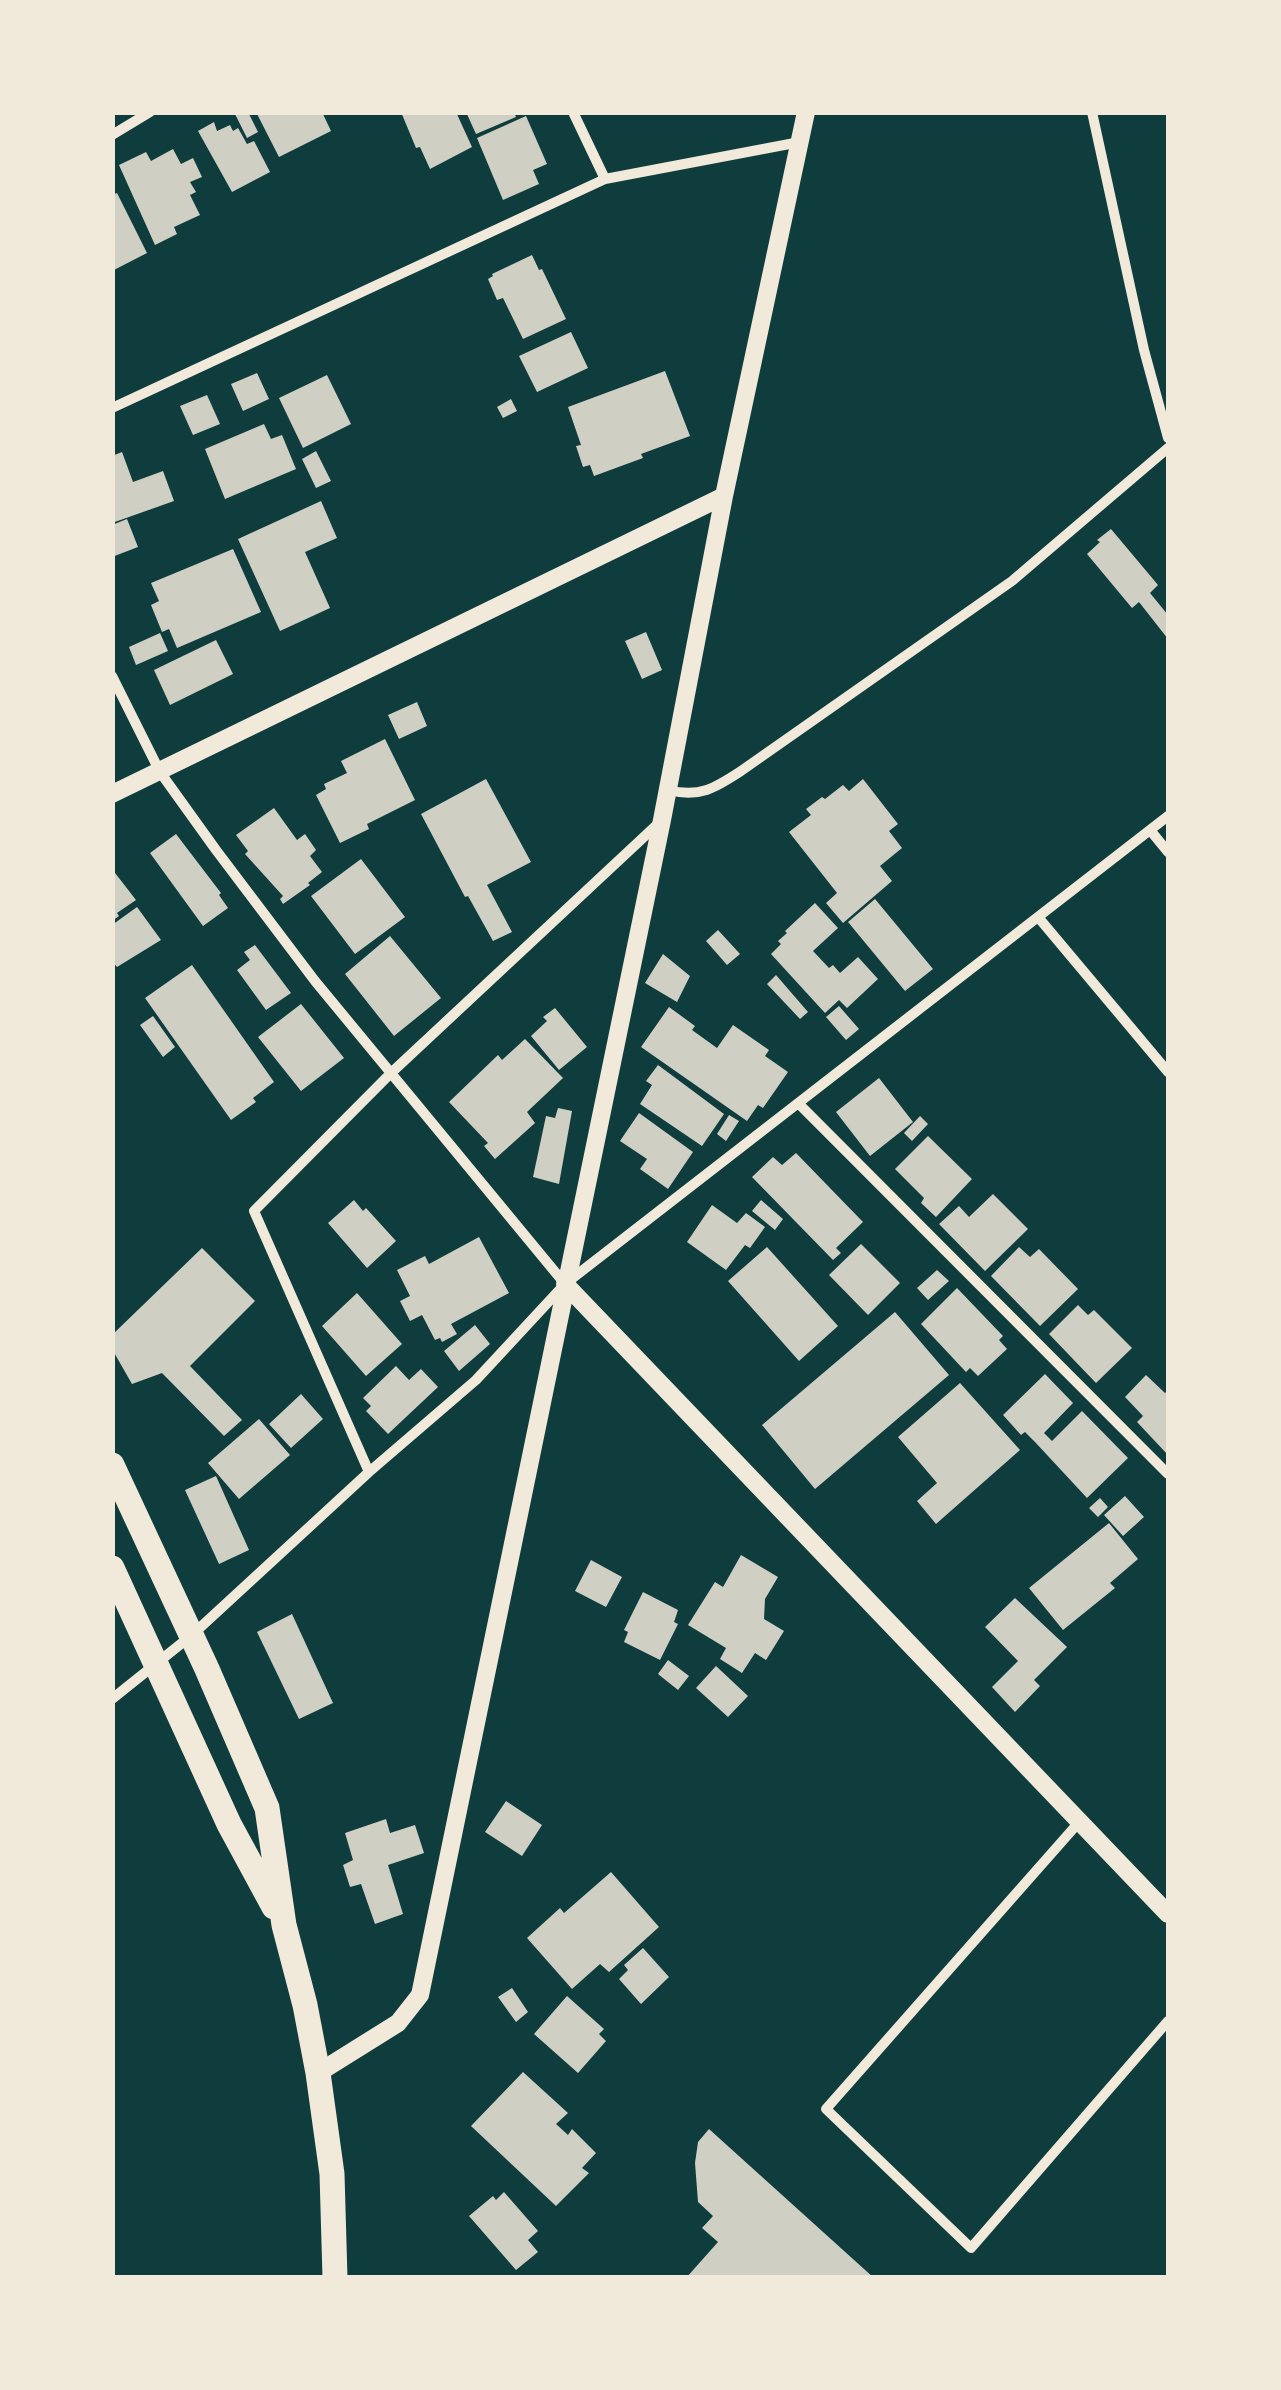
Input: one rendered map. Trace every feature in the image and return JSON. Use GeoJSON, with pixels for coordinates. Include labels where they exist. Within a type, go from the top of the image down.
{"type":"FeatureCollection","features":[{"type":"Feature","properties":{"kind":"main road"},"geometry":{"type":"LineString","coordinates":[[112,1465],[267,1808],[284,1925],[318,2073],[332,2174],[336,2278]]}},
{"type":"Feature","properties":{"kind":"main road"},"geometry":{"type":"LineString","coordinates":[[112,1568],[230,1824],[284,1925]]}},
{"type":"Feature","properties":{"kind":"street"},"geometry":{"type":"LineString","coordinates":[[112,135],[150,112]]}},
{"type":"Feature","properties":{"kind":"street"},"geometry":{"type":"LineString","coordinates":[[573,112],[605,179]]}},
{"type":"Feature","properties":{"kind":"street"},"geometry":{"type":"LineString","coordinates":[[318,2073],[398,2023],[420,1996],[662,820],[724,496],[806,112]]}},
{"type":"Feature","properties":{"kind":"street"},"geometry":{"type":"LineString","coordinates":[[1092,112],[1144,350],[1168,438]]}},
{"type":"Feature","properties":{"kind":"street"},"geometry":{"type":"LineString","coordinates":[[112,408],[605,179],[800,142]]}},
{"type":"Feature","properties":{"kind":"street"},"geometry":{"type":"LineString","coordinates":[[668,790],[708,793],[1012,582],[1168,448]]}},
{"type":"Feature","properties":{"kind":"street"},"geometry":{"type":"LineString","coordinates":[[112,794],[724,496]]}},
{"type":"Feature","properties":{"kind":"street"},"geometry":{"type":"LineString","coordinates":[[112,676],[160,772],[315,981],[566,1284],[1168,1914]]}},
{"type":"Feature","properties":{"kind":"street"},"geometry":{"type":"LineString","coordinates":[[112,1699],[192,1635],[369,1472],[476,1380],[566,1284],[1168,816]]}},
{"type":"Feature","properties":{"kind":"street"},"geometry":{"type":"LineString","coordinates":[[369,1472],[254,1210],[391,1073],[662,820]]}},
{"type":"Feature","properties":{"kind":"street"},"geometry":{"type":"LineString","coordinates":[[1150,830],[1168,852]]}},
{"type":"Feature","properties":{"kind":"street"},"geometry":{"type":"LineString","coordinates":[[1038,917],[1168,1072]]}},
{"type":"Feature","properties":{"kind":"street"},"geometry":{"type":"LineString","coordinates":[[798,1104],[1168,1474]]}},
{"type":"Feature","properties":{"kind":"street"},"geometry":{"type":"LineString","coordinates":[[1080,1821],[826,2109],[971,2248],[1168,2021]]}},
{"type":"Feature","properties":{"kind":"building"},"geometry":{"type":"Polygon","coordinates":[[[234,112],[248,112],[258,132],[247,138],[234,112]]]}},
{"type":"Feature","properties":{"kind":"building"},"geometry":{"type":"Polygon","coordinates":[[[256,112],[322,112],[331,131],[279,157],[256,112]]]}},
{"type":"Feature","properties":{"kind":"building"},"geometry":{"type":"Polygon","coordinates":[[[401,112],[456,112],[472,147],[430,169],[401,112]]]}},
{"type":"Feature","properties":{"kind":"building"},"geometry":{"type":"Polygon","coordinates":[[[466,112],[514,112],[516,117],[476,134],[466,112]]]}},
{"type":"Feature","properties":{"kind":"building"},"geometry":{"type":"Polygon","coordinates":[[[526,116],[547,164],[533,170],[539,184],[503,200],[477,138],[526,116]]]}},
{"type":"Feature","properties":{"kind":"building"},"geometry":{"type":"Polygon","coordinates":[[[214,122],[217,131],[230,125],[233,131],[238,128],[247,144],[254,141],[270,172],[232,192],[198,131],[214,122]]]}},
{"type":"Feature","properties":{"kind":"building"},"geometry":{"type":"Polygon","coordinates":[[[173,149],[181,164],[193,158],[202,177],[190,182],[196,192],[190,195],[200,215],[174,227],[177,234],[155,245],[119,165],[146,152],[151,161],[173,149]]]}},
{"type":"Feature","properties":{"kind":"building"},"geometry":{"type":"Polygon","coordinates":[[[117,193],[147,253],[114,270],[112,195],[117,193]]]}},
{"type":"Feature","properties":{"kind":"building"},"geometry":{"type":"Polygon","coordinates":[[[532,255],[566,319],[523,339],[503,298],[497,300],[488,279],[532,255]]]}},
{"type":"Feature","properties":{"kind":"building"},"geometry":{"type":"Polygon","coordinates":[[[571,332],[588,368],[537,392],[519,356],[571,332]]]}},
{"type":"Feature","properties":{"kind":"building"},"geometry":{"type":"Polygon","coordinates":[[[665,371],[690,436],[594,476],[590,465],[583,467],[576,446],[581,445],[568,407],[665,371]]]}},
{"type":"Feature","properties":{"kind":"building"},"geometry":{"type":"Polygon","coordinates":[[[257,373],[269,399],[243,411],[231,384],[257,373]]]}},
{"type":"Feature","properties":{"kind":"building"},"geometry":{"type":"Polygon","coordinates":[[[327,375],[351,424],[303,448],[279,398],[327,375]]]}},
{"type":"Feature","properties":{"kind":"building"},"geometry":{"type":"Polygon","coordinates":[[[207,395],[220,424],[193,435],[180,406],[207,395]]]}},
{"type":"Feature","properties":{"kind":"building"},"geometry":{"type":"Polygon","coordinates":[[[511,399],[517,411],[503,418],[497,407],[511,399]]]}},
{"type":"Feature","properties":{"kind":"building"},"geometry":{"type":"Polygon","coordinates":[[[264,424],[271,439],[282,435],[296,469],[225,499],[205,449],[264,424]]]}},
{"type":"Feature","properties":{"kind":"building"},"geometry":{"type":"Polygon","coordinates":[[[316,451],[331,481],[316,488],[302,459],[316,451]]]}},
{"type":"Feature","properties":{"kind":"building"},"geometry":{"type":"Polygon","coordinates":[[[122,452],[133,482],[163,471],[174,501],[112,523],[112,456],[122,452]]]}},
{"type":"Feature","properties":{"kind":"building"},"geometry":{"type":"Polygon","coordinates":[[[321,501],[337,538],[305,552],[330,608],[280,631],[238,539],[321,501]]]}},
{"type":"Feature","properties":{"kind":"building"},"geometry":{"type":"Polygon","coordinates":[[[127,519],[138,547],[112,557],[112,525],[127,519]]]}},
{"type":"Feature","properties":{"kind":"building"},"geometry":{"type":"Polygon","coordinates":[[[1111,529],[1158,585],[1150,593],[1168,615],[1168,639],[1139,602],[1132,608],[1087,554],[1111,529]]]}},
{"type":"Feature","properties":{"kind":"building"},"geometry":{"type":"Polygon","coordinates":[[[233,549],[261,612],[177,648],[169,629],[162,632],[151,605],[159,601],[151,583],[233,549]]]}},
{"type":"Feature","properties":{"kind":"building"},"geometry":{"type":"Polygon","coordinates":[[[646,632],[662,670],[642,679],[625,641],[646,632]]]}},
{"type":"Feature","properties":{"kind":"building"},"geometry":{"type":"Polygon","coordinates":[[[160,633],[168,651],[136,665],[129,647],[160,633]]]}},
{"type":"Feature","properties":{"kind":"building"},"geometry":{"type":"Polygon","coordinates":[[[216,640],[233,674],[170,705],[154,670],[216,640]]]}},
{"type":"Feature","properties":{"kind":"building"},"geometry":{"type":"Polygon","coordinates":[[[417,702],[427,726],[399,739],[388,715],[417,702]]]}},
{"type":"Feature","properties":{"kind":"building"},"geometry":{"type":"Polygon","coordinates":[[[385,739],[415,800],[367,824],[369,829],[340,843],[316,795],[326,789],[324,784],[347,773],[341,761],[385,739]]]}},
{"type":"Feature","properties":{"kind":"building"},"geometry":{"type":"Polygon","coordinates":[[[486,779],[531,862],[487,885],[512,932],[493,941],[421,814],[486,779]]]}},
{"type":"Feature","properties":{"kind":"building"},"geometry":{"type":"Polygon","coordinates":[[[863,779],[898,824],[889,831],[902,848],[880,866],[892,881],[843,923],[826,903],[837,893],[789,832],[811,815],[806,809],[822,797],[825,799],[843,785],[849,791],[863,779]]]}},
{"type":"Feature","properties":{"kind":"building"},"geometry":{"type":"Polygon","coordinates":[[[274,808],[297,840],[305,834],[316,850],[310,856],[322,872],[283,904],[283,896],[245,854],[248,851],[236,835],[274,808]]]}},
{"type":"Feature","properties":{"kind":"building"},"geometry":{"type":"Polygon","coordinates":[[[176,834],[228,908],[203,926],[150,853],[176,834]]]}},
{"type":"Feature","properties":{"kind":"building"},"geometry":{"type":"Polygon","coordinates":[[[361,859],[405,917],[355,954],[311,896],[361,859]]]}},
{"type":"Feature","properties":{"kind":"building"},"geometry":{"type":"Polygon","coordinates":[[[112,869],[136,900],[112,921],[112,869]]]}},
{"type":"Feature","properties":{"kind":"building"},"geometry":{"type":"Polygon","coordinates":[[[875,899],[933,969],[905,991],[848,922],[875,899]]]}},
{"type":"Feature","properties":{"kind":"building"},"geometry":{"type":"Polygon","coordinates":[[[815,903],[838,928],[813,951],[829,968],[833,965],[840,973],[858,957],[878,979],[847,1008],[839,1000],[825,1013],[771,954],[781,944],[778,941],[785,931],[815,903]]]}},
{"type":"Feature","properties":{"kind":"building"},"geometry":{"type":"Polygon","coordinates":[[[137,907],[161,940],[117,967],[112,961],[112,925],[137,907]]]}},
{"type":"Feature","properties":{"kind":"building"},"geometry":{"type":"Polygon","coordinates":[[[718,930],[740,954],[727,965],[706,941],[718,930]]]}},
{"type":"Feature","properties":{"kind":"building"},"geometry":{"type":"Polygon","coordinates":[[[390,936],[441,998],[394,1036],[345,974],[390,936]]]}},
{"type":"Feature","properties":{"kind":"building"},"geometry":{"type":"Polygon","coordinates":[[[255,945],[291,993],[266,1010],[237,970],[250,960],[244,952],[255,945]]]}},
{"type":"Feature","properties":{"kind":"building"},"geometry":{"type":"Polygon","coordinates":[[[663,954],[690,976],[677,1002],[645,983],[663,954]]]}},
{"type":"Feature","properties":{"kind":"building"},"geometry":{"type":"Polygon","coordinates":[[[192,965],[274,1082],[253,1098],[256,1102],[231,1120],[145,998],[192,965]]]}},
{"type":"Feature","properties":{"kind":"building"},"geometry":{"type":"Polygon","coordinates":[[[776,975],[808,1012],[800,1019],[767,984],[776,975]]]}},
{"type":"Feature","properties":{"kind":"building"},"geometry":{"type":"Polygon","coordinates":[[[301,1004],[344,1058],[301,1091],[258,1037],[301,1004]]]}},
{"type":"Feature","properties":{"kind":"building"},"geometry":{"type":"Polygon","coordinates":[[[839,1006],[859,1029],[846,1040],[826,1017],[839,1006]]]}},
{"type":"Feature","properties":{"kind":"building"},"geometry":{"type":"Polygon","coordinates":[[[669,1007],[717,1048],[733,1025],[769,1050],[765,1056],[788,1072],[763,1108],[758,1105],[747,1121],[641,1047],[669,1007]]]}},
{"type":"Feature","properties":{"kind":"building"},"geometry":{"type":"Polygon","coordinates":[[[555,1008],[587,1047],[559,1070],[531,1036],[547,1021],[543,1017],[555,1008]]]}},
{"type":"Feature","properties":{"kind":"building"},"geometry":{"type":"Polygon","coordinates":[[[153,1016],[175,1047],[163,1057],[140,1025],[153,1016]]]}},
{"type":"Feature","properties":{"kind":"building"},"geometry":{"type":"Polygon","coordinates":[[[525,1039],[563,1078],[527,1112],[535,1123],[495,1159],[484,1146],[488,1143],[449,1102],[498,1055],[502,1060],[525,1039]]]}},
{"type":"Feature","properties":{"kind":"building"},"geometry":{"type":"Polygon","coordinates":[[[658,1065],[724,1114],[702,1146],[640,1104],[652,1085],[646,1081],[658,1065]]]}},
{"type":"Feature","properties":{"kind":"building"},"geometry":{"type":"Polygon","coordinates":[[[879,1078],[913,1122],[870,1156],[836,1112],[879,1078]]]}},
{"type":"Feature","properties":{"kind":"building"},"geometry":{"type":"Polygon","coordinates":[[[558,1108],[572,1111],[559,1184],[533,1177],[546,1116],[555,1118],[558,1108]]]}},
{"type":"Feature","properties":{"kind":"building"},"geometry":{"type":"Polygon","coordinates":[[[639,1113],[693,1152],[668,1189],[640,1169],[647,1159],[620,1141],[639,1113]]]}},
{"type":"Feature","properties":{"kind":"building"},"geometry":{"type":"Polygon","coordinates":[[[729,1115],[739,1121],[726,1141],[717,1134],[729,1115]]]}},
{"type":"Feature","properties":{"kind":"building"},"geometry":{"type":"Polygon","coordinates":[[[920,1116],[928,1124],[912,1141],[904,1133],[920,1116]]]}},
{"type":"Feature","properties":{"kind":"building"},"geometry":{"type":"Polygon","coordinates":[[[928,1136],[972,1179],[936,1217],[921,1203],[924,1198],[895,1169],[928,1136]]]}},
{"type":"Feature","properties":{"kind":"building"},"geometry":{"type":"Polygon","coordinates":[[[796,1153],[863,1222],[836,1248],[841,1253],[833,1260],[752,1177],[773,1157],[782,1165],[796,1153]]]}},
{"type":"Feature","properties":{"kind":"building"},"geometry":{"type":"Polygon","coordinates":[[[993,1194],[1028,1229],[985,1271],[939,1224],[959,1206],[969,1217],[993,1194]]]}},
{"type":"Feature","properties":{"kind":"building"},"geometry":{"type":"Polygon","coordinates":[[[354,1200],[396,1241],[367,1268],[328,1223],[354,1200]]]}},
{"type":"Feature","properties":{"kind":"building"},"geometry":{"type":"Polygon","coordinates":[[[761,1200],[783,1219],[775,1230],[752,1211],[761,1200]]]}},
{"type":"Feature","properties":{"kind":"building"},"geometry":{"type":"Polygon","coordinates":[[[712,1205],[737,1223],[746,1213],[765,1227],[726,1270],[687,1242],[712,1205]]]}},
{"type":"Feature","properties":{"kind":"building"},"geometry":{"type":"Polygon","coordinates":[[[479,1237],[509,1293],[451,1324],[457,1334],[442,1342],[440,1338],[435,1340],[422,1315],[410,1321],[400,1301],[410,1296],[397,1270],[425,1256],[429,1264],[479,1237]]]}},
{"type":"Feature","properties":{"kind":"building"},"geometry":{"type":"Polygon","coordinates":[[[861,1244],[900,1283],[868,1315],[829,1275],[861,1244]]]}},
{"type":"Feature","properties":{"kind":"building"},"geometry":{"type":"Polygon","coordinates":[[[767,1247],[838,1326],[799,1361],[728,1281],[767,1247]]]}},
{"type":"Feature","properties":{"kind":"building"},"geometry":{"type":"Polygon","coordinates":[[[1019,1247],[1030,1257],[1039,1249],[1078,1289],[1040,1326],[991,1276],[1019,1247]]]}},
{"type":"Feature","properties":{"kind":"building"},"geometry":{"type":"Polygon","coordinates":[[[202,1248],[255,1301],[190,1366],[242,1420],[224,1436],[162,1373],[132,1384],[112,1349],[112,1335],[202,1248]]]}},
{"type":"Feature","properties":{"kind":"building"},"geometry":{"type":"Polygon","coordinates":[[[937,1270],[949,1281],[928,1300],[917,1288],[937,1270]]]}},
{"type":"Feature","properties":{"kind":"building"},"geometry":{"type":"Polygon","coordinates":[[[957,1288],[1003,1336],[999,1340],[1007,1349],[978,1376],[970,1368],[966,1372],[921,1324],[957,1288]]]}},
{"type":"Feature","properties":{"kind":"building"},"geometry":{"type":"Polygon","coordinates":[[[357,1293],[402,1344],[366,1376],[322,1326],[357,1293]]]}},
{"type":"Feature","properties":{"kind":"building"},"geometry":{"type":"Polygon","coordinates":[[[1078,1305],[1088,1315],[1094,1310],[1132,1348],[1096,1383],[1049,1334],[1078,1305]]]}},
{"type":"Feature","properties":{"kind":"building"},"geometry":{"type":"Polygon","coordinates":[[[895,1312],[949,1375],[815,1489],[762,1425],[895,1312]]]}},
{"type":"Feature","properties":{"kind":"building"},"geometry":{"type":"Polygon","coordinates":[[[475,1325],[490,1344],[459,1371],[444,1351],[475,1325]]]}},
{"type":"Feature","properties":{"kind":"building"},"geometry":{"type":"Polygon","coordinates":[[[396,1366],[409,1380],[421,1369],[438,1387],[388,1434],[366,1411],[371,1406],[363,1398],[396,1366]]]}},
{"type":"Feature","properties":{"kind":"building"},"geometry":{"type":"Polygon","coordinates":[[[1045,1374],[1073,1403],[1044,1433],[1052,1441],[1082,1411],[1128,1458],[1087,1498],[1025,1432],[1021,1435],[1003,1415],[1045,1374]]]}},
{"type":"Feature","properties":{"kind":"building"},"geometry":{"type":"Polygon","coordinates":[[[1146,1375],[1165,1393],[1168,1390],[1168,1455],[1137,1422],[1143,1416],[1125,1397],[1146,1375]]]}},
{"type":"Feature","properties":{"kind":"building"},"geometry":{"type":"Polygon","coordinates":[[[960,1383],[1020,1450],[936,1524],[917,1501],[937,1483],[898,1437],[960,1383]]]}},
{"type":"Feature","properties":{"kind":"building"},"geometry":{"type":"Polygon","coordinates":[[[301,1394],[323,1419],[291,1448],[269,1424],[301,1394]]]}},
{"type":"Feature","properties":{"kind":"building"},"geometry":{"type":"Polygon","coordinates":[[[259,1419],[290,1455],[239,1499],[208,1463],[259,1419]]]}},
{"type":"Feature","properties":{"kind":"building"},"geometry":{"type":"Polygon","coordinates":[[[216,1476],[249,1550],[219,1564],[185,1490],[216,1476]]]}},
{"type":"Feature","properties":{"kind":"building"},"geometry":{"type":"Polygon","coordinates":[[[1125,1496],[1144,1517],[1123,1536],[1104,1515],[1125,1496]]]}},
{"type":"Feature","properties":{"kind":"building"},"geometry":{"type":"Polygon","coordinates":[[[1100,1498],[1108,1507],[1098,1517],[1089,1508],[1100,1498]]]}},
{"type":"Feature","properties":{"kind":"building"},"geometry":{"type":"Polygon","coordinates":[[[1109,1523],[1138,1559],[1110,1583],[1115,1588],[1063,1630],[1029,1588],[1109,1523]]]}},
{"type":"Feature","properties":{"kind":"building"},"geometry":{"type":"Polygon","coordinates":[[[741,1555],[778,1577],[765,1599],[764,1619],[784,1631],[766,1660],[755,1653],[742,1673],[720,1659],[726,1648],[688,1625],[715,1582],[723,1587],[741,1555]]]}},
{"type":"Feature","properties":{"kind":"building"},"geometry":{"type":"Polygon","coordinates":[[[591,1560],[622,1577],[606,1607],[575,1591],[591,1560]]]}},
{"type":"Feature","properties":{"kind":"building"},"geometry":{"type":"Polygon","coordinates":[[[643,1592],[678,1610],[674,1622],[678,1624],[660,1660],[624,1642],[628,1632],[624,1630],[643,1592]]]}},
{"type":"Feature","properties":{"kind":"building"},"geometry":{"type":"Polygon","coordinates":[[[1015,1598],[1067,1647],[1034,1680],[1040,1686],[1015,1712],[992,1687],[1018,1661],[985,1627],[1015,1598]]]}},
{"type":"Feature","properties":{"kind":"building"},"geometry":{"type":"Polygon","coordinates":[[[292,1614],[333,1703],[299,1719],[257,1632],[292,1614]]]}},
{"type":"Feature","properties":{"kind":"building"},"geometry":{"type":"Polygon","coordinates":[[[668,1660],[689,1676],[678,1690],[658,1674],[668,1660]]]}},
{"type":"Feature","properties":{"kind":"building"},"geometry":{"type":"Polygon","coordinates":[[[716,1666],[748,1696],[728,1717],[696,1688],[716,1666]]]}},
{"type":"Feature","properties":{"kind":"building"},"geometry":{"type":"Polygon","coordinates":[[[506,1801],[542,1825],[522,1856],[485,1832],[506,1801]]]}},
{"type":"Feature","properties":{"kind":"building"},"geometry":{"type":"Polygon","coordinates":[[[386,1819],[390,1833],[415,1825],[424,1853],[388,1865],[403,1914],[375,1924],[361,1884],[350,1887],[343,1865],[353,1860],[345,1833],[386,1819]]]}},
{"type":"Feature","properties":{"kind":"building"},"geometry":{"type":"Polygon","coordinates":[[[611,1872],[659,1927],[609,1972],[600,1964],[572,1989],[527,1938],[560,1908],[564,1913],[611,1872]]]}},
{"type":"Feature","properties":{"kind":"building"},"geometry":{"type":"Polygon","coordinates":[[[643,1948],[669,1977],[641,2004],[619,1979],[628,1970],[624,1965],[643,1948]]]}},
{"type":"Feature","properties":{"kind":"building"},"geometry":{"type":"Polygon","coordinates":[[[512,1988],[528,2012],[516,2022],[498,1997],[512,1988]]]}},
{"type":"Feature","properties":{"kind":"building"},"geometry":{"type":"Polygon","coordinates":[[[567,1996],[604,2029],[599,2034],[606,2041],[578,2073],[534,2034],[567,1996]]]}},
{"type":"Feature","properties":{"kind":"building"},"geometry":{"type":"Polygon","coordinates":[[[523,2072],[568,2113],[556,2124],[568,2135],[572,2129],[596,2153],[582,2168],[589,2173],[556,2206],[471,2126],[523,2072]]]}},
{"type":"Feature","properties":{"kind":"building"},"geometry":{"type":"Polygon","coordinates":[[[709,2129],[874,2278],[686,2278],[718,2242],[702,2228],[713,2216],[698,2202],[698,2142],[709,2129]]]}},
{"type":"Feature","properties":{"kind":"building"},"geometry":{"type":"Polygon","coordinates":[[[504,2192],[538,2231],[528,2240],[538,2252],[516,2270],[469,2216],[504,2192]]]}}]}
